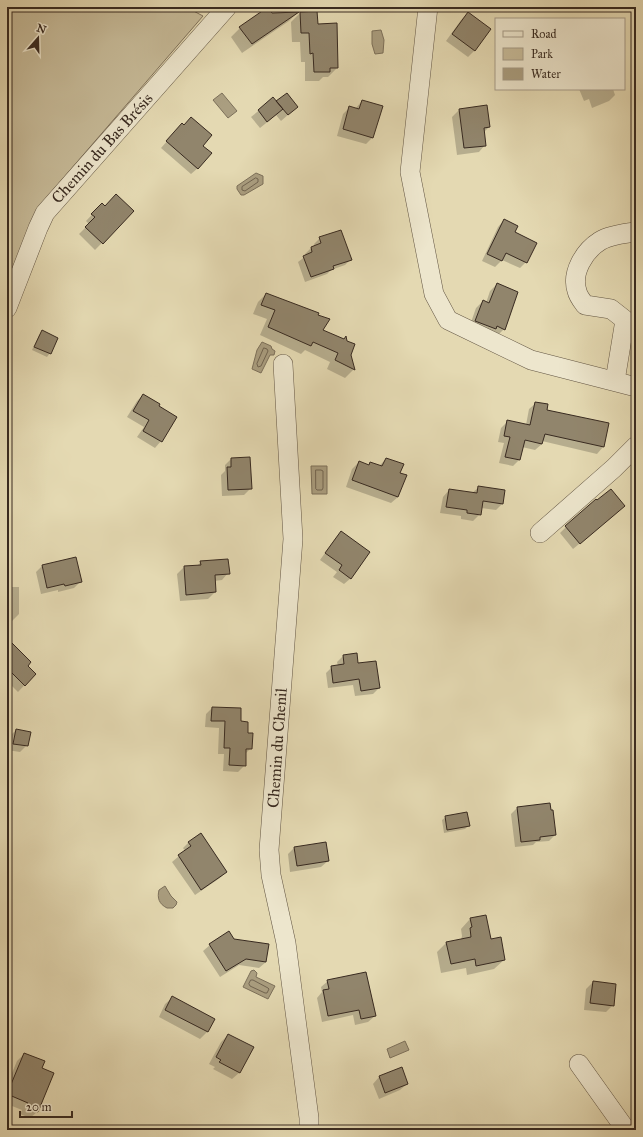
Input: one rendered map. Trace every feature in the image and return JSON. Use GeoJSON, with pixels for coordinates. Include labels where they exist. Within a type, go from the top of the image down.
{"type":"FeatureCollection","features":[{"type":"Feature","properties":{"kind":"street","name":"Chemin du Bas Brésis"},"geometry":{"type":"LineString","coordinates":[[7,308],[45,213],[227,7]]}},
{"type":"Feature","properties":{"kind":"street"},"geometry":{"type":"LineString","coordinates":[[428,7],[410,172],[434,294],[448,320],[531,360],[636,387]]}},
{"type":"Feature","properties":{"kind":"street"},"geometry":{"type":"LineString","coordinates":[[615,381],[625,320],[611,309],[585,305],[577,292],[575,283],[581,261],[588,251],[601,240],[636,232]]}},
{"type":"Feature","properties":{"kind":"street","name":"Chemin du Chenil"},"geometry":{"type":"LineString","coordinates":[[283,364],[293,539],[269,850],[270,875],[286,943],[309,1118],[309,1130]]}},
{"type":"Feature","properties":{"kind":"street"},"geometry":{"type":"LineString","coordinates":[[540,533],[614,468],[636,446]]}},
{"type":"Feature","properties":{"kind":"street"},"geometry":{"type":"LineString","coordinates":[[579,1064],[626,1130]]}},
{"type":"Feature","properties":{"kind":"green space"},"geometry":{"type":"Polygon","coordinates":[[[7,7],[186,7],[203,16],[46,198],[7,304],[7,7]]]}},
{"type":"Feature","properties":{"kind":"water"},"geometry":{"type":"Polygon","coordinates":[[[381,30],[384,40],[383,53],[375,54],[372,44],[372,31],[381,30]]]}},
{"type":"Feature","properties":{"kind":"water"},"geometry":{"type":"Polygon","coordinates":[[[222,93],[237,111],[228,118],[213,100],[222,93]]]}},
{"type":"Feature","properties":{"kind":"water"},"geometry":{"type":"Polygon","coordinates":[[[256,173],[263,176],[263,184],[244,195],[241,195],[237,189],[237,186],[256,173]]]}},
{"type":"Feature","properties":{"kind":"water"},"geometry":{"type":"Polygon","coordinates":[[[262,342],[271,346],[275,351],[274,355],[270,355],[261,373],[252,369],[257,350],[262,342]]]}},
{"type":"Feature","properties":{"kind":"water"},"geometry":{"type":"Polygon","coordinates":[[[311,466],[327,466],[327,494],[312,494],[311,466]]]}},
{"type":"Feature","properties":{"kind":"water"},"geometry":{"type":"Polygon","coordinates":[[[165,886],[177,902],[173,908],[167,908],[162,905],[159,900],[159,890],[165,886]]]}},
{"type":"Feature","properties":{"kind":"water"},"geometry":{"type":"Polygon","coordinates":[[[254,970],[257,973],[256,977],[275,986],[268,999],[243,987],[251,971],[254,970]]]}},
{"type":"Feature","properties":{"kind":"water"},"geometry":{"type":"Polygon","coordinates":[[[405,1041],[409,1050],[390,1058],[387,1049],[405,1041]]]}},
{"type":"Feature","properties":{"kind":"building"},"geometry":{"type":"Polygon","coordinates":[[[268,7],[272,13],[299,12],[252,44],[239,27],[268,7]]]}},
{"type":"Feature","properties":{"kind":"building"},"geometry":{"type":"Polygon","coordinates":[[[317,11],[318,24],[337,23],[338,68],[330,68],[330,72],[314,72],[313,53],[310,54],[309,33],[301,33],[300,12],[317,11]]]}},
{"type":"Feature","properties":{"kind":"building"},"geometry":{"type":"Polygon","coordinates":[[[468,12],[491,29],[475,51],[452,34],[468,12]]]}},
{"type":"Feature","properties":{"kind":"building"},"geometry":{"type":"Polygon","coordinates":[[[287,93],[298,107],[288,115],[276,101],[287,93]]]}},
{"type":"Feature","properties":{"kind":"building"},"geometry":{"type":"Polygon","coordinates":[[[273,97],[283,109],[267,122],[258,110],[273,97]]]}},
{"type":"Feature","properties":{"kind":"building"},"geometry":{"type":"Polygon","coordinates":[[[362,100],[383,106],[373,138],[343,129],[349,106],[359,109],[362,100]]]}},
{"type":"Feature","properties":{"kind":"building"},"geometry":{"type":"Polygon","coordinates":[[[487,105],[490,127],[484,128],[486,146],[464,148],[459,109],[487,105]]]}},
{"type":"Feature","properties":{"kind":"building"},"geometry":{"type":"Polygon","coordinates":[[[191,117],[212,135],[203,146],[212,153],[198,169],[166,141],[182,123],[184,125],[191,117]]]}},
{"type":"Feature","properties":{"kind":"building"},"geometry":{"type":"Polygon","coordinates":[[[116,194],[134,211],[103,244],[85,227],[95,217],[91,214],[102,203],[105,206],[116,194]]]}},
{"type":"Feature","properties":{"kind":"building"},"geometry":{"type":"Polygon","coordinates":[[[504,219],[518,226],[515,232],[537,243],[527,263],[506,253],[502,261],[487,254],[504,219]]]}},
{"type":"Feature","properties":{"kind":"building"},"geometry":{"type":"Polygon","coordinates":[[[341,230],[352,260],[333,266],[334,269],[311,277],[303,256],[312,252],[311,247],[321,243],[319,237],[341,230]]]}},
{"type":"Feature","properties":{"kind":"building"},"geometry":{"type":"Polygon","coordinates":[[[497,283],[518,292],[505,330],[497,326],[496,329],[475,321],[483,300],[489,303],[497,283]]]}},
{"type":"Feature","properties":{"kind":"building"},"geometry":{"type":"Polygon","coordinates":[[[266,293],[319,313],[318,315],[330,319],[323,330],[344,339],[346,336],[347,341],[355,344],[351,355],[355,370],[335,360],[338,353],[313,342],[311,346],[268,327],[275,310],[261,305],[266,293]]]}},
{"type":"Feature","properties":{"kind":"building"},"geometry":{"type":"Polygon","coordinates":[[[42,330],[58,338],[51,354],[34,347],[42,330]]]}},
{"type":"Feature","properties":{"kind":"building"},"geometry":{"type":"Polygon","coordinates":[[[143,394],[160,404],[159,406],[177,417],[162,442],[143,431],[149,420],[133,411],[143,394]]]}},
{"type":"Feature","properties":{"kind":"building"},"geometry":{"type":"Polygon","coordinates":[[[535,402],[548,404],[547,410],[609,423],[604,447],[545,434],[542,444],[525,440],[520,460],[505,457],[510,437],[504,436],[507,420],[530,425],[535,402]]]}},
{"type":"Feature","properties":{"kind":"building"},"geometry":{"type":"Polygon","coordinates":[[[250,457],[252,489],[228,490],[227,467],[231,467],[231,458],[250,457]]]}},
{"type":"Feature","properties":{"kind":"building"},"geometry":{"type":"Polygon","coordinates":[[[386,458],[404,464],[400,473],[407,475],[398,497],[352,480],[359,461],[369,465],[370,462],[382,466],[386,458]]]}},
{"type":"Feature","properties":{"kind":"building"},"geometry":{"type":"Polygon","coordinates":[[[478,486],[505,490],[503,504],[483,501],[481,515],[467,513],[467,510],[446,507],[449,489],[477,493],[478,486]]]}},
{"type":"Feature","properties":{"kind":"building"},"geometry":{"type":"Polygon","coordinates":[[[611,489],[625,506],[580,544],[565,526],[596,499],[597,500],[611,489]]]}},
{"type":"Feature","properties":{"kind":"building"},"geometry":{"type":"Polygon","coordinates":[[[341,531],[370,552],[351,579],[339,570],[342,565],[325,553],[341,531]]]}},
{"type":"Feature","properties":{"kind":"building"},"geometry":{"type":"Polygon","coordinates":[[[76,557],[82,582],[47,588],[42,565],[76,557]]]}},
{"type":"Feature","properties":{"kind":"building"},"geometry":{"type":"Polygon","coordinates":[[[228,559],[230,574],[215,575],[216,592],[186,595],[184,566],[201,565],[200,561],[228,559]]]}},
{"type":"Feature","properties":{"kind":"building"},"geometry":{"type":"Polygon","coordinates":[[[7,638],[31,662],[28,666],[36,674],[25,686],[7,668],[7,638]]]}},
{"type":"Feature","properties":{"kind":"building"},"geometry":{"type":"Polygon","coordinates":[[[357,653],[358,663],[376,661],[380,688],[361,691],[359,679],[333,683],[331,666],[344,664],[343,655],[357,653]]]}},
{"type":"Feature","properties":{"kind":"building"},"geometry":{"type":"Polygon","coordinates":[[[212,707],[241,708],[241,721],[248,722],[248,733],[253,733],[252,749],[246,749],[246,766],[229,765],[230,748],[224,748],[225,721],[211,721],[212,707]]]}},
{"type":"Feature","properties":{"kind":"building"},"geometry":{"type":"Polygon","coordinates":[[[16,729],[31,732],[28,746],[13,744],[16,729]]]}},
{"type":"Feature","properties":{"kind":"building"},"geometry":{"type":"Polygon","coordinates":[[[550,803],[551,810],[553,810],[556,835],[540,837],[540,840],[521,842],[517,807],[550,803]]]}},
{"type":"Feature","properties":{"kind":"building"},"geometry":{"type":"Polygon","coordinates":[[[467,812],[470,826],[447,830],[445,816],[467,812]]]}},
{"type":"Feature","properties":{"kind":"building"},"geometry":{"type":"Polygon","coordinates":[[[201,833],[227,872],[201,890],[178,855],[191,846],[188,842],[201,833]]]}},
{"type":"Feature","properties":{"kind":"building"},"geometry":{"type":"Polygon","coordinates":[[[326,842],[329,861],[297,866],[294,847],[326,842]]]}},
{"type":"Feature","properties":{"kind":"building"},"geometry":{"type":"Polygon","coordinates":[[[486,915],[491,939],[501,937],[505,960],[476,966],[475,959],[451,964],[446,942],[471,937],[470,928],[472,927],[470,918],[486,915]]]}},
{"type":"Feature","properties":{"kind":"building"},"geometry":{"type":"Polygon","coordinates":[[[229,931],[234,939],[269,944],[266,962],[246,959],[226,971],[209,944],[229,931]]]}},
{"type":"Feature","properties":{"kind":"building"},"geometry":{"type":"Polygon","coordinates":[[[366,972],[376,1016],[361,1019],[359,1010],[328,1016],[323,990],[329,989],[327,980],[366,972]]]}},
{"type":"Feature","properties":{"kind":"building"},"geometry":{"type":"Polygon","coordinates":[[[593,981],[616,984],[614,1006],[590,1003],[593,981]]]}},
{"type":"Feature","properties":{"kind":"building"},"geometry":{"type":"Polygon","coordinates":[[[172,996],[215,1019],[208,1032],[165,1010],[172,996]]]}},
{"type":"Feature","properties":{"kind":"building"},"geometry":{"type":"Polygon","coordinates":[[[228,1034],[254,1047],[240,1073],[219,1062],[221,1060],[216,1057],[228,1034]]]}},
{"type":"Feature","properties":{"kind":"building"},"geometry":{"type":"Polygon","coordinates":[[[24,1053],[45,1061],[42,1068],[54,1073],[38,1112],[26,1107],[28,1103],[7,1094],[24,1053]]]}},
{"type":"Feature","properties":{"kind":"building"},"geometry":{"type":"Polygon","coordinates":[[[402,1067],[408,1084],[385,1093],[379,1076],[402,1067]]]}}]}
